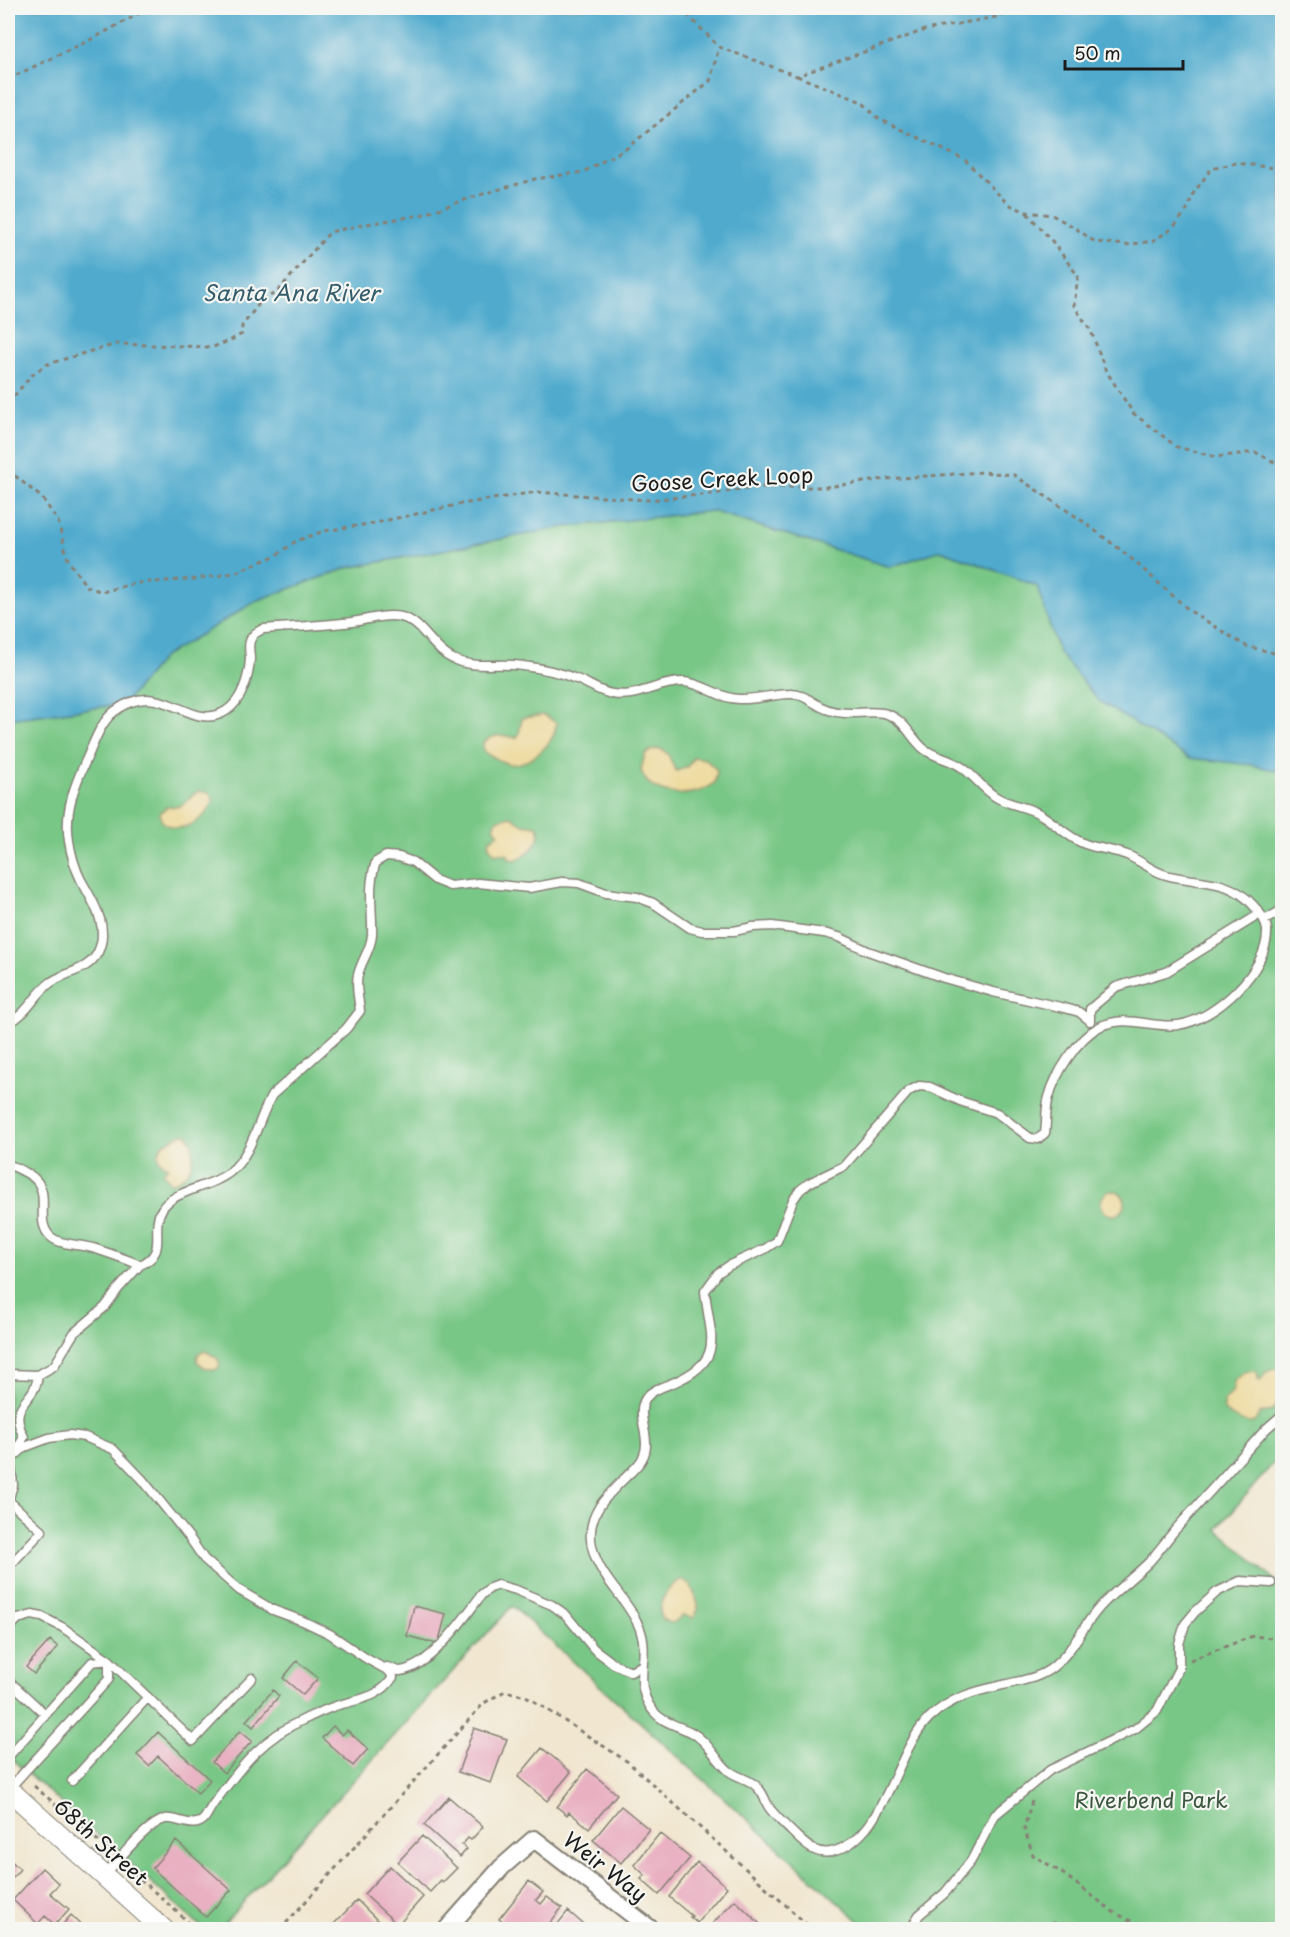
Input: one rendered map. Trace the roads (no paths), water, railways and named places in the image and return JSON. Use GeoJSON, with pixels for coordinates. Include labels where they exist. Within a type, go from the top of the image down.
{"type":"FeatureCollection","features":[{"type":"Feature","properties":{"kind":"street","name":"68th Street"},"geometry":{"type":"LineString","coordinates":[[12,1785],[104,1876],[164,1929]]}},
{"type":"Feature","properties":{"kind":"street","name":"Weir Way"},"geometry":{"type":"LineString","coordinates":[[446,1929],[501,1866],[534,1839],[652,1929]]}},
{"type":"Feature","properties":{"kind":"lane"},"geometry":{"type":"LineString","coordinates":[[8,1023],[24,1014],[51,982],[83,969],[98,951],[103,927],[80,878],[71,852],[68,826],[69,810],[78,780],[107,718],[116,710],[142,699],[161,700],[200,717],[226,711],[242,691],[248,672],[250,640],[256,632],[263,629],[345,623],[381,616],[406,618],[452,659],[478,665],[511,665],[540,669],[573,678],[616,695],[627,695],[664,684],[687,682],[736,700],[793,693],[829,710],[886,714],[897,718],[920,746],[960,766],[996,797],[1041,814],[1081,843],[1131,856],[1154,871],[1169,876],[1232,888],[1245,896],[1262,917],[1267,930],[1266,942],[1257,966],[1237,990],[1206,1015],[1190,1022],[1174,1026],[1131,1020],[1099,1027],[1082,1040],[1060,1071],[1049,1094],[1045,1133],[1038,1139],[1030,1138],[997,1113],[960,1101],[930,1087],[919,1086],[904,1097],[844,1166],[808,1183],[800,1190],[793,1200],[777,1241],[765,1250],[730,1264],[711,1281],[705,1291],[713,1346],[708,1357],[698,1368],[683,1378],[648,1394],[643,1403],[642,1413],[647,1445],[643,1459],[601,1503],[594,1514],[591,1525],[591,1540],[595,1556],[604,1574],[639,1626],[643,1639],[644,1656],[640,1674],[644,1694],[657,1716],[704,1741],[730,1772],[758,1787],[769,1808],[813,1850],[830,1852],[842,1848],[858,1837],[891,1786],[912,1740],[928,1719],[948,1703],[958,1698],[1043,1674],[1054,1666],[1072,1647],[1098,1609],[1148,1562],[1266,1429],[1282,1415]]}},
{"type":"Feature","properties":{"kind":"lane"},"geometry":{"type":"LineString","coordinates":[[8,1374],[38,1375],[54,1366],[74,1333],[105,1307],[118,1288],[140,1265],[149,1261],[158,1248],[158,1218],[162,1208],[170,1201],[232,1171],[254,1137],[272,1095],[346,1029],[360,1011],[357,975],[369,950],[372,936],[370,902],[372,872],[376,862],[386,856],[399,857],[413,862],[435,880],[450,886],[478,883],[529,888],[562,882],[579,883],[606,893],[637,897],[653,903],[690,928],[702,931],[734,931],[772,926],[824,933],[934,975],[993,992],[1079,1012],[1089,1020],[1094,1031]]}},
{"type":"Feature","properties":{"kind":"lane"},"geometry":{"type":"LineString","coordinates":[[1089,1020],[1090,1009],[1116,987],[1166,972],[1262,917],[1282,910]]}},
{"type":"Feature","properties":{"kind":"lane"},"geometry":{"type":"LineString","coordinates":[[8,1164],[35,1179],[42,1189],[43,1220],[45,1228],[54,1239],[95,1248],[140,1265]]}},
{"type":"Feature","properties":{"kind":"lane"},"geometry":{"type":"LineString","coordinates":[[8,1554],[14,1560],[42,1531],[8,1500],[13,1485],[9,1459],[24,1437],[17,1417],[20,1407],[38,1384],[38,1375]]}},
{"type":"Feature","properties":{"kind":"lane"},"geometry":{"type":"LineString","coordinates":[[19,1447],[44,1437],[75,1433],[110,1444],[121,1452],[214,1564],[239,1588],[274,1607],[329,1630],[387,1667],[399,1671],[415,1666],[436,1652],[482,1594],[498,1585],[537,1598],[566,1615],[594,1649],[624,1670],[631,1672],[642,1665]]}},
{"type":"Feature","properties":{"kind":"lane"},"geometry":{"type":"LineString","coordinates":[[9,1459],[25,1447],[50,1438],[69,1435],[85,1437],[113,1449],[142,1479],[204,1559],[239,1590],[273,1610],[330,1634],[389,1671],[393,1677],[388,1685],[363,1699],[340,1704],[305,1718],[280,1732],[255,1751],[212,1805],[203,1820],[197,1824],[166,1819],[150,1827],[104,1876]]}},
{"type":"Feature","properties":{"kind":"lane"},"geometry":{"type":"LineString","coordinates":[[910,1929],[919,1915],[945,1893],[971,1861],[995,1815],[1050,1770],[1135,1729],[1157,1711],[1176,1676],[1179,1668],[1179,1644],[1185,1624],[1195,1612],[1217,1592],[1240,1581],[1270,1583]]}},
{"type":"Feature","properties":{"kind":"lane"},"geometry":{"type":"LineString","coordinates":[[8,1629],[18,1619],[32,1615],[42,1617],[62,1628],[109,1660],[193,1741],[252,1678]]}},
{"type":"Feature","properties":{"kind":"lane"},"geometry":{"type":"LineString","coordinates":[[8,1757],[92,1662],[109,1660]]}},
{"type":"Feature","properties":{"kind":"lane"},"geometry":{"type":"LineString","coordinates":[[12,1785],[109,1679],[109,1660]]}},
{"type":"Feature","properties":{"kind":"lane"},"geometry":{"type":"LineString","coordinates":[[8,1680],[45,1714]]}},
{"type":"Feature","properties":{"kind":"lane"},"geometry":{"type":"LineString","coordinates":[[72,1781],[148,1697]]}},
{"type":"Feature","properties":{"kind":"water","name":"Santa Ana River"},"geometry":{"type":"Polygon","coordinates":[[[8,8],[1282,8],[1282,772],[1253,765],[1189,758],[1099,701],[1059,653],[1037,586],[941,550],[890,567],[712,511],[565,527],[347,568],[258,600],[163,657],[124,704],[8,719],[8,8]]]}},
{"type":"Feature","properties":{"kind":"park label","name":"Riverbend Park"},"geometry":{"type":"Point","coordinates":[1151,1799]}}]}
